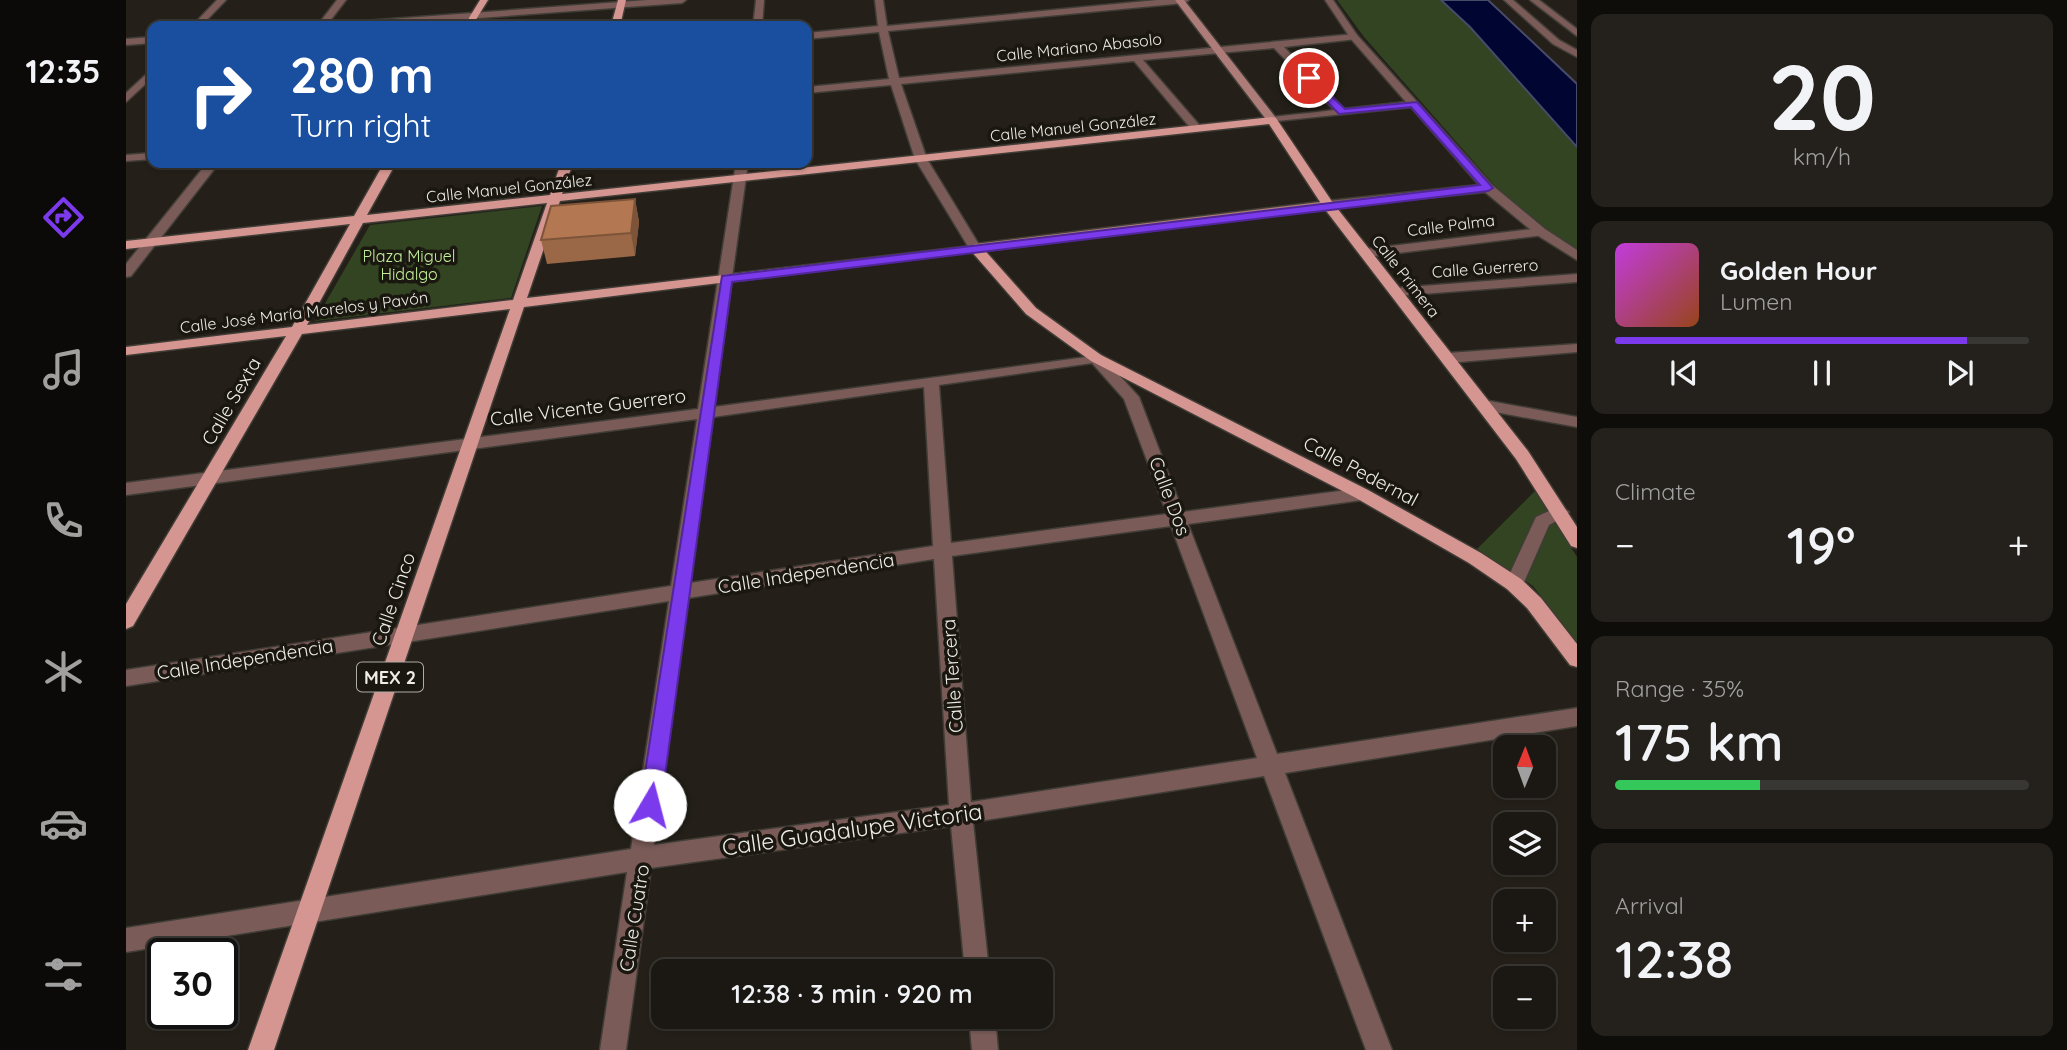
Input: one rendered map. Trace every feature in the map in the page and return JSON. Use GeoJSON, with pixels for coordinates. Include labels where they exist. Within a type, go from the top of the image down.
{"type":"FeatureCollection","features":[{"type":"Feature","properties":{"kind":"main road"},"geometry":{"type":"LineString","coordinates":[[472,21],[484,0]]}},
{"type":"Feature","properties":{"kind":"main road","name":"Calle Primera"},"geometry":{"type":"LineString","coordinates":[[1179,0],[1272,120],[1328,205],[1522,455],[1577,541]]}},
{"type":"Feature","properties":{"kind":"main road"},"geometry":{"type":"LineString","coordinates":[[616,21],[622,2]]}},
{"type":"Feature","properties":{"kind":"main road","name":"Calle Manuel González"},"geometry":{"type":"LineString","coordinates":[[812,166],[921,159],[1272,120]]}},
{"type":"Feature","properties":{"kind":"main road","name":"Calle Sexta"},"geometry":{"type":"LineString","coordinates":[[126,621],[297,330],[387,168]]}},
{"type":"Feature","properties":{"kind":"main road","name":"Calle Cinco"},"geometry":{"type":"LineString","coordinates":[[261,1050],[565,168]]}},
{"type":"Feature","properties":{"kind":"main road","name":"Calle Manuel González"},"geometry":{"type":"LineString","coordinates":[[126,245],[556,199],[741,171],[786,168]]}},
{"type":"Feature","properties":{"kind":"main road","name":"Calle José María Morelos y Pavón"},"geometry":{"type":"LineString","coordinates":[[126,351],[1328,205]]}},
{"type":"Feature","properties":{"kind":"main road","name":"Calle Dos"},"geometry":{"type":"LineString","coordinates":[[975,248],[1031,311],[1096,358]]}},
{"type":"Feature","properties":{"kind":"main road","name":"Calle Pedernal"},"geometry":{"type":"LineString","coordinates":[[1096,358],[1362,494],[1475,558],[1514,584],[1534,603],[1577,659]]}},
{"type":"Feature","properties":{"kind":"street"},"geometry":{"type":"LineString","coordinates":[[202,21],[222,0]]}},
{"type":"Feature","properties":{"kind":"street"},"geometry":{"type":"LineString","coordinates":[[325,21],[342,0]]}},
{"type":"Feature","properties":{"kind":"street"},"geometry":{"type":"LineString","coordinates":[[406,21],[622,2],[682,0]]}},
{"type":"Feature","properties":{"kind":"street"},"geometry":{"type":"LineString","coordinates":[[758,21],[760,0]]}},
{"type":"Feature","properties":{"kind":"street","name":"Calle Dos"},"geometry":{"type":"LineString","coordinates":[[879,0],[881,30],[893,82],[921,159],[975,248]]}},
{"type":"Feature","properties":{"kind":"street"},"geometry":{"type":"LineString","coordinates":[[812,36],[1185,0]]}},
{"type":"Feature","properties":{"kind":"street"},"geometry":{"type":"LineString","coordinates":[[1328,0],[1354,37],[1488,188],[1541,232],[1577,256]]}},
{"type":"Feature","properties":{"kind":"street"},"geometry":{"type":"LineString","coordinates":[[1508,0],[1556,42],[1577,54]]}},
{"type":"Feature","properties":{"kind":"street"},"geometry":{"type":"LineString","coordinates":[[1534,0],[1577,33]]}},
{"type":"Feature","properties":{"kind":"street","name":"Calle Mariano Abasolo"},"geometry":{"type":"LineString","coordinates":[[812,90],[1354,37]]}},
{"type":"Feature","properties":{"kind":"street"},"geometry":{"type":"LineString","coordinates":[[126,42],[147,40]]}},
{"type":"Feature","properties":{"kind":"street"},"geometry":{"type":"LineString","coordinates":[[1276,44],[1342,112]]}},
{"type":"Feature","properties":{"kind":"street"},"geometry":{"type":"LineString","coordinates":[[1136,58],[1197,129]]}},
{"type":"Feature","properties":{"kind":"street"},"geometry":{"type":"LineString","coordinates":[[127,98],[147,77]]}},
{"type":"Feature","properties":{"kind":"street"},"geometry":{"type":"LineString","coordinates":[[127,98],[147,96]]}},
{"type":"Feature","properties":{"kind":"street"},"geometry":{"type":"LineString","coordinates":[[1272,120],[1413,104]]}},
{"type":"Feature","properties":{"kind":"street"},"geometry":{"type":"LineString","coordinates":[[126,159],[147,157]]}},
{"type":"Feature","properties":{"kind":"street"},"geometry":{"type":"LineString","coordinates":[[126,273],[209,168]]}},
{"type":"Feature","properties":{"kind":"street","name":"Calle Cuatro"},"geometry":{"type":"LineString","coordinates":[[613,1050],[741,171]]}},
{"type":"Feature","properties":{"kind":"street","name":"Calle José María Morelos y Pavón"},"geometry":{"type":"LineString","coordinates":[[1328,205],[1488,188]]}},
{"type":"Feature","properties":{"kind":"street","name":"Calle Palma"},"geometry":{"type":"LineString","coordinates":[[1366,253],[1541,232]]}},
{"type":"Feature","properties":{"kind":"street","name":"Calle Guerrero"},"geometry":{"type":"LineString","coordinates":[[1396,292],[1577,278]]}},
{"type":"Feature","properties":{"kind":"street"},"geometry":{"type":"LineString","coordinates":[[1448,358],[1577,348]]}},
{"type":"Feature","properties":{"kind":"street","name":"Calle Dos"},"geometry":{"type":"LineString","coordinates":[[1096,358],[1131,397],[1379,1050]]}},
{"type":"Feature","properties":{"kind":"street","name":"Calle Vicente Guerrero"},"geometry":{"type":"LineString","coordinates":[[126,489],[705,413],[1096,358]]}},
{"type":"Feature","properties":{"kind":"street","name":"Calle Tercera"},"geometry":{"type":"LineString","coordinates":[[931,381],[961,814],[976,959]]}},
{"type":"Feature","properties":{"kind":"street"},"geometry":{"type":"LineString","coordinates":[[1484,405],[1577,422]]}},
{"type":"Feature","properties":{"kind":"street","name":"Calle Independencia"},"geometry":{"type":"LineString","coordinates":[[126,678],[943,551],[1362,494]]}},
{"type":"Feature","properties":{"kind":"street"},"geometry":{"type":"LineString","coordinates":[[1514,584],[1542,521],[1560,512]]}},
{"type":"Feature","properties":{"kind":"street","name":"Calle Guadalupe Victoria"},"geometry":{"type":"LineString","coordinates":[[126,940],[643,858],[1272,767],[1577,717]]}},
{"type":"Feature","properties":{"kind":"street"},"geometry":{"type":"LineString","coordinates":[[983,1029],[985,1050]]}},
{"type":"Feature","properties":{"kind":"green space"},"geometry":{"type":"Polygon","coordinates":[[[1337,0],[1441,0],[1470,27],[1577,147],[1577,249],[1549,231],[1496,187],[1364,37],[1337,0]]]}},
{"type":"Feature","properties":{"kind":"green space","name":"Plaza Miguel Hidalgo"},"geometry":{"type":"Polygon","coordinates":[[[542,206],[511,298],[315,321],[370,225],[542,206]]]}},
{"type":"Feature","properties":{"kind":"green space"},"geometry":{"type":"Polygon","coordinates":[[[1535,491],[1577,557],[1577,642],[1533,586],[1477,549],[1535,491]]]}},
{"type":"Feature","properties":{"kind":"water"},"geometry":{"type":"Polygon","coordinates":[[[1441,0],[1488,0],[1577,84],[1577,147],[1470,27],[1441,0]]]}},
{"type":"Feature","properties":{"kind":"building"},"geometry":{"type":"Polygon","coordinates":[[[635,199],[631,233],[541,240],[551,206],[635,199]]]}},
{"type":"Feature","properties":{"kind":"route"},"geometry":{"type":"LineString","coordinates":[[650,805],[726,279],[1192,221],[1488,188],[1413,104],[1342,112],[1309,78]]}}]}
